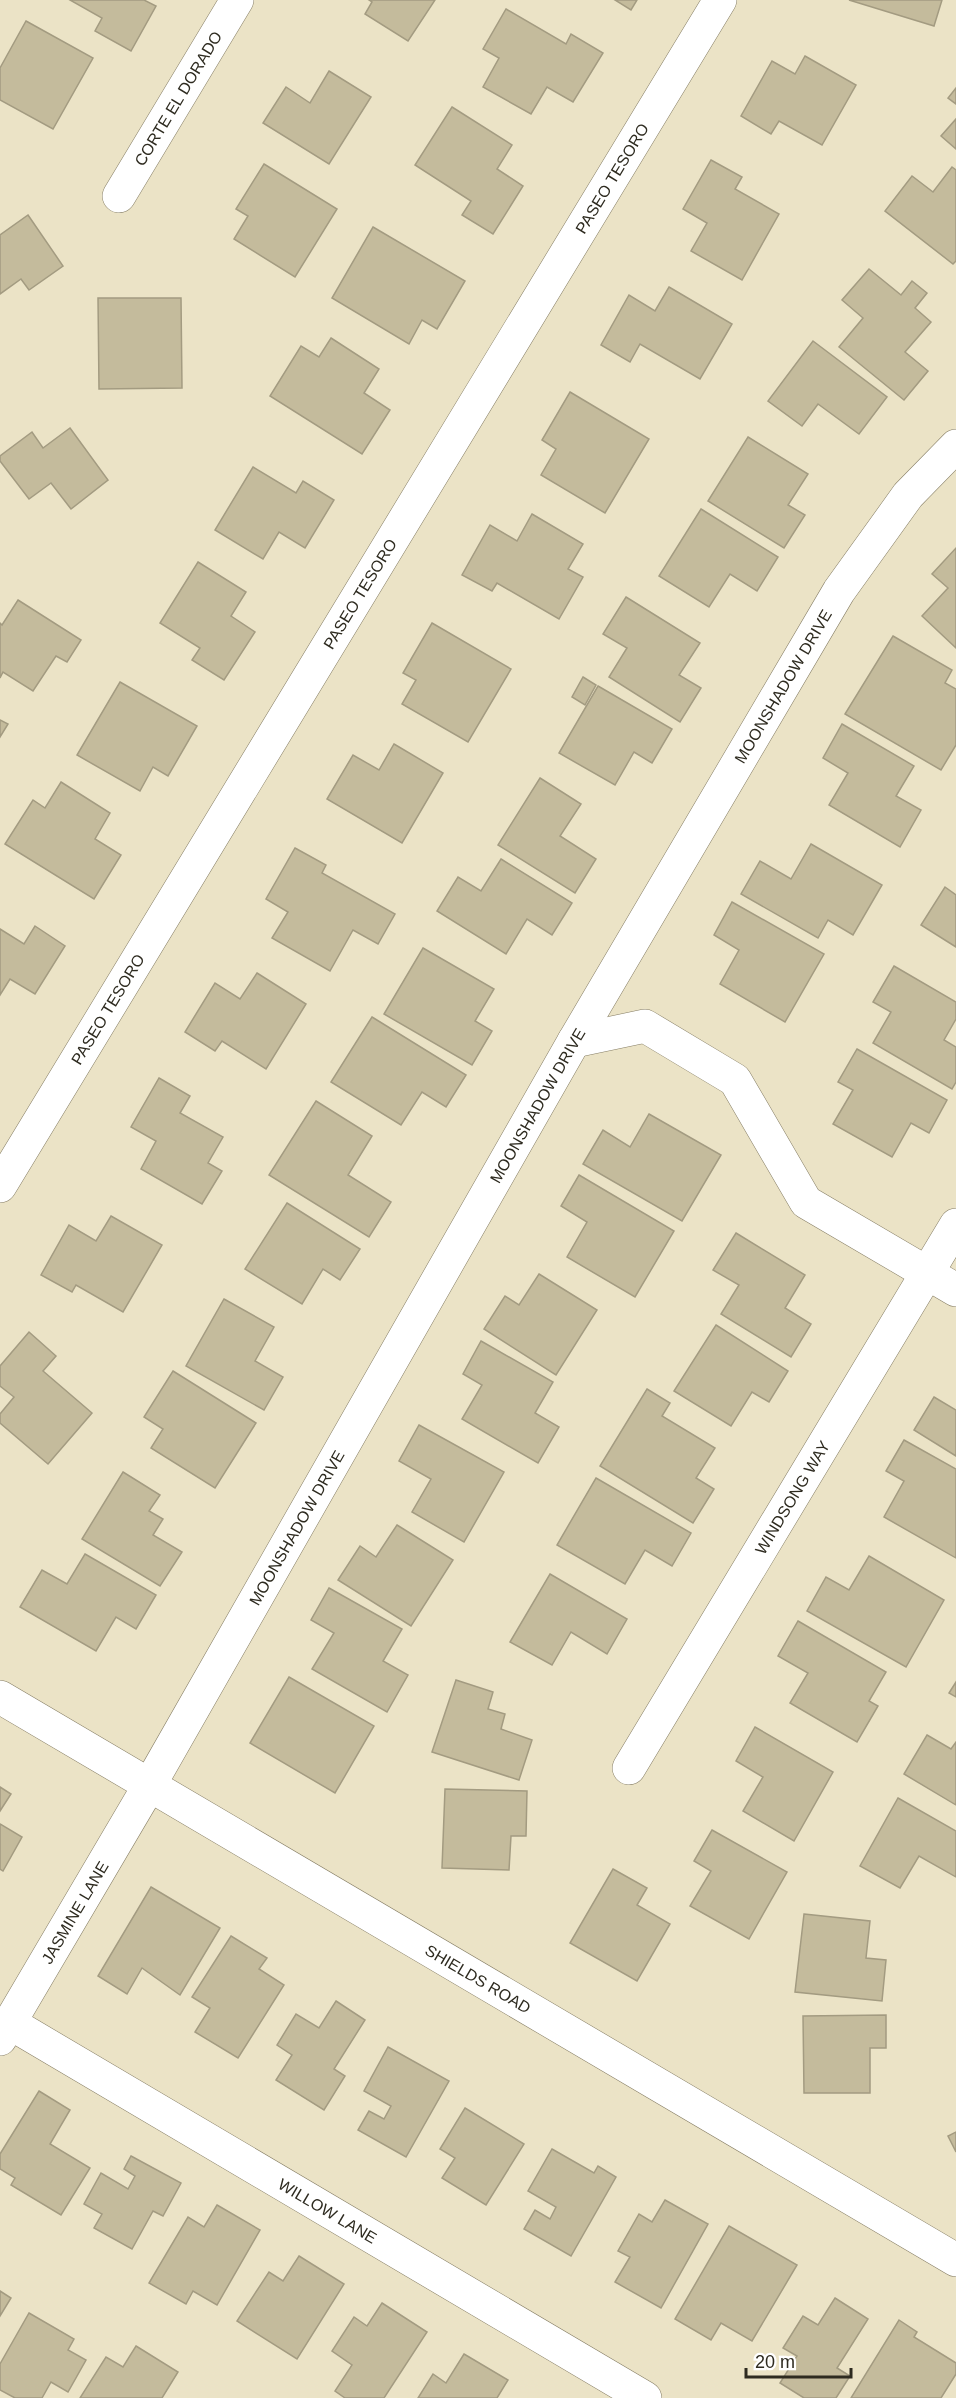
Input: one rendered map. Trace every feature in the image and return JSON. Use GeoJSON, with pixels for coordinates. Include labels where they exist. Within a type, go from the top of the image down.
{"type":"FeatureCollection","features":[{"type":"Feature","properties":{"kind":"street","name":"CORTE EL DORADO"},"geometry":{"type":"LineString","coordinates":[[119,196],[237,0]]}},
{"type":"Feature","properties":{"kind":"street","name":"PASEO TESORO"},"geometry":{"type":"LineString","coordinates":[[0,1186],[720,0]]}},
{"type":"Feature","properties":{"kind":"street","name":"MOONSHADOW DRIVE"},"geometry":{"type":"LineString","coordinates":[[149,1786],[574,1041],[839,591],[908,495],[956,446]]}},
{"type":"Feature","properties":{"kind":"street"},"geometry":{"type":"LineString","coordinates":[[574,1041],[645,1026],[735,1080],[806,1202],[956,1290]]}},
{"type":"Feature","properties":{"kind":"street","name":"WINDSONG WAY"},"geometry":{"type":"LineString","coordinates":[[629,1768],[956,1225]]}},
{"type":"Feature","properties":{"kind":"street","name":"SHIELDS ROAD"},"geometry":{"type":"LineString","coordinates":[[0,1697],[956,2260]]}},
{"type":"Feature","properties":{"kind":"street","name":"JASMINE LANE"},"geometry":{"type":"LineString","coordinates":[[5,2031],[149,1786]]}},
{"type":"Feature","properties":{"kind":"street","name":"WILLOW LANE"},"geometry":{"type":"LineString","coordinates":[[5,2031],[645,2398]]}},
{"type":"Feature","properties":{"kind":"building"},"geometry":{"type":"Polygon","coordinates":[[[70,0],[144,0],[156,6],[131,51],[95,31],[102,18],[70,0]]]}},
{"type":"Feature","properties":{"kind":"building"},"geometry":{"type":"Polygon","coordinates":[[[369,0],[435,0],[408,41],[365,14],[372,2],[369,0]]]}},
{"type":"Feature","properties":{"kind":"building"},"geometry":{"type":"Polygon","coordinates":[[[615,0],[637,0],[631,10],[615,0]]]}},
{"type":"Feature","properties":{"kind":"building"},"geometry":{"type":"Polygon","coordinates":[[[849,0],[942,0],[934,26],[849,0]]]}},
{"type":"Feature","properties":{"kind":"building"},"geometry":{"type":"Polygon","coordinates":[[[506,9],[566,44],[571,34],[603,53],[573,102],[547,87],[531,114],[483,87],[499,58],[483,49],[506,9]]]}},
{"type":"Feature","properties":{"kind":"building"},"geometry":{"type":"Polygon","coordinates":[[[26,21],[93,58],[53,129],[0,100],[0,68],[26,21]]]}},
{"type":"Feature","properties":{"kind":"building"},"geometry":{"type":"Polygon","coordinates":[[[805,56],[856,85],[822,145],[779,121],[771,134],[741,116],[772,61],[795,74],[805,56]]]}},
{"type":"Feature","properties":{"kind":"building"},"geometry":{"type":"Polygon","coordinates":[[[329,71],[371,97],[329,164],[263,123],[286,87],[310,103],[329,71]]]}},
{"type":"Feature","properties":{"kind":"building"},"geometry":{"type":"Polygon","coordinates":[[[956,88],[956,104],[948,98],[956,88]]]}},
{"type":"Feature","properties":{"kind":"building"},"geometry":{"type":"Polygon","coordinates":[[[452,107],[512,145],[497,169],[523,186],[493,234],[462,215],[471,201],[415,165],[452,107]]]}},
{"type":"Feature","properties":{"kind":"building"},"geometry":{"type":"Polygon","coordinates":[[[956,119],[956,149],[941,136],[956,119]]]}},
{"type":"Feature","properties":{"kind":"building"},"geometry":{"type":"Polygon","coordinates":[[[711,160],[742,177],[735,189],[779,214],[742,280],[691,251],[707,223],[683,209],[711,160]]]}},
{"type":"Feature","properties":{"kind":"building"},"geometry":{"type":"Polygon","coordinates":[[[264,164],[337,209],[295,277],[234,239],[248,216],[236,209],[264,164]]]}},
{"type":"Feature","properties":{"kind":"building"},"geometry":{"type":"Polygon","coordinates":[[[952,167],[956,170],[956,261],[953,264],[885,211],[912,176],[933,192],[952,167]]]}},
{"type":"Feature","properties":{"kind":"building"},"geometry":{"type":"Polygon","coordinates":[[[28,215],[63,266],[29,290],[21,279],[0,294],[0,235],[28,215]]]}},
{"type":"Feature","properties":{"kind":"building"},"geometry":{"type":"Polygon","coordinates":[[[373,227],[465,281],[437,329],[422,320],[409,344],[332,298],[373,227]]]}},
{"type":"Feature","properties":{"kind":"building"},"geometry":{"type":"Polygon","coordinates":[[[869,269],[901,295],[912,281],[927,293],[915,308],[931,322],[905,352],[928,371],[904,400],[839,347],[863,318],[842,300],[869,269]]]}},
{"type":"Feature","properties":{"kind":"building"},"geometry":{"type":"Polygon","coordinates":[[[669,287],[732,324],[700,379],[640,344],[630,362],[601,345],[629,295],[655,311],[669,287]]]}},
{"type":"Feature","properties":{"kind":"building"},"geometry":{"type":"Polygon","coordinates":[[[98,298],[181,298],[182,388],[99,389],[98,298]]]}},
{"type":"Feature","properties":{"kind":"building"},"geometry":{"type":"Polygon","coordinates":[[[331,338],[379,369],[364,393],[390,410],[362,454],[270,396],[301,346],[319,357],[331,338]]]}},
{"type":"Feature","properties":{"kind":"building"},"geometry":{"type":"Polygon","coordinates":[[[813,341],[887,397],[859,434],[818,404],[802,426],[768,401],[813,341]]]}},
{"type":"Feature","properties":{"kind":"building"},"geometry":{"type":"Polygon","coordinates":[[[570,392],[649,439],[605,513],[541,475],[556,449],[542,440],[570,392]]]}},
{"type":"Feature","properties":{"kind":"building"},"geometry":{"type":"Polygon","coordinates":[[[70,428],[108,480],[71,509],[51,483],[29,499],[0,461],[0,456],[32,432],[43,448],[70,428]]]}},
{"type":"Feature","properties":{"kind":"building"},"geometry":{"type":"Polygon","coordinates":[[[748,437],[808,474],[788,505],[805,515],[784,548],[708,501],[748,437]]]}},
{"type":"Feature","properties":{"kind":"building"},"geometry":{"type":"Polygon","coordinates":[[[253,467],[296,493],[303,481],[334,500],[305,548],[279,532],[263,559],[215,530],[253,467]]]}},
{"type":"Feature","properties":{"kind":"building"},"geometry":{"type":"Polygon","coordinates":[[[701,509],[778,557],[757,591],[730,574],[709,607],[659,576],[701,509]]]}},
{"type":"Feature","properties":{"kind":"building"},"geometry":{"type":"Polygon","coordinates":[[[532,514],[583,544],[568,569],[583,577],[559,619],[497,583],[492,591],[462,575],[490,525],[517,541],[532,514]]]}},
{"type":"Feature","properties":{"kind":"building"},"geometry":{"type":"Polygon","coordinates":[[[956,548],[956,648],[922,616],[948,588],[932,574],[956,548]]]}},
{"type":"Feature","properties":{"kind":"building"},"geometry":{"type":"Polygon","coordinates":[[[198,562],[246,592],[231,616],[255,632],[224,680],[192,660],[200,648],[160,623],[198,562]]]}},
{"type":"Feature","properties":{"kind":"building"},"geometry":{"type":"Polygon","coordinates":[[[626,597],[700,643],[679,675],[701,688],[680,722],[609,677],[627,648],[603,634],[626,597]]]}},
{"type":"Feature","properties":{"kind":"building"},"geometry":{"type":"Polygon","coordinates":[[[18,600],[81,640],[67,662],[56,656],[33,691],[3,672],[0,678],[0,623],[2,625],[18,600]]]}},
{"type":"Feature","properties":{"kind":"building"},"geometry":{"type":"Polygon","coordinates":[[[432,623],[511,669],[468,742],[402,704],[416,680],[403,673],[432,623]]]}},
{"type":"Feature","properties":{"kind":"building"},"geometry":{"type":"Polygon","coordinates":[[[893,636],[952,670],[945,683],[956,689],[956,745],[941,770],[845,714],[893,636]]]}},
{"type":"Feature","properties":{"kind":"building"},"geometry":{"type":"Polygon","coordinates":[[[583,677],[596,685],[585,705],[572,697],[583,677]]]}},
{"type":"Feature","properties":{"kind":"building"},"geometry":{"type":"Polygon","coordinates":[[[120,682],[197,726],[168,776],[153,767],[140,791],[77,755],[120,682]]]}},
{"type":"Feature","properties":{"kind":"building"},"geometry":{"type":"Polygon","coordinates":[[[598,686],[672,729],[652,763],[634,752],[615,785],[559,753],[598,686]]]}},
{"type":"Feature","properties":{"kind":"building"},"geometry":{"type":"Polygon","coordinates":[[[0,720],[8,724],[0,737],[0,720]]]}},
{"type":"Feature","properties":{"kind":"building"},"geometry":{"type":"Polygon","coordinates":[[[842,724],[914,766],[896,796],[921,810],[900,847],[829,805],[848,773],[823,758],[842,724]]]}},
{"type":"Feature","properties":{"kind":"building"},"geometry":{"type":"Polygon","coordinates":[[[394,744],[443,773],[402,843],[327,799],[353,755],[379,770],[394,744]]]}},
{"type":"Feature","properties":{"kind":"building"},"geometry":{"type":"Polygon","coordinates":[[[540,778],[581,804],[560,836],[596,859],[575,893],[498,845],[540,778]]]}},
{"type":"Feature","properties":{"kind":"building"},"geometry":{"type":"Polygon","coordinates":[[[61,782],[110,813],[95,839],[121,855],[94,899],[5,844],[33,800],[45,808],[61,782]]]}},
{"type":"Feature","properties":{"kind":"building"},"geometry":{"type":"Polygon","coordinates":[[[811,844],[882,885],[853,935],[828,920],[818,938],[741,894],[760,861],[791,879],[811,844]]]}},
{"type":"Feature","properties":{"kind":"building"},"geometry":{"type":"Polygon","coordinates":[[[295,848],[326,865],[322,873],[395,914],[378,944],[353,930],[330,971],[272,938],[288,912],[266,899],[295,848]]]}},
{"type":"Feature","properties":{"kind":"building"},"geometry":{"type":"Polygon","coordinates":[[[501,859],[572,903],[552,935],[527,919],[506,954],[437,911],[458,877],[481,891],[501,859]]]}},
{"type":"Feature","properties":{"kind":"building"},"geometry":{"type":"Polygon","coordinates":[[[945,887],[956,895],[956,947],[921,925],[945,887]]]}},
{"type":"Feature","properties":{"kind":"building"},"geometry":{"type":"Polygon","coordinates":[[[732,902],[824,954],[785,1022],[720,984],[739,950],[714,935],[732,902]]]}},
{"type":"Feature","properties":{"kind":"building"},"geometry":{"type":"Polygon","coordinates":[[[35,926],[65,946],[35,994],[10,979],[0,995],[0,929],[24,944],[35,926]]]}},
{"type":"Feature","properties":{"kind":"building"},"geometry":{"type":"Polygon","coordinates":[[[423,948],[494,989],[475,1021],[492,1031],[472,1065],[384,1014],[423,948]]]}},
{"type":"Feature","properties":{"kind":"building"},"geometry":{"type":"Polygon","coordinates":[[[894,966],[956,1002],[956,1019],[944,1040],[956,1047],[956,1082],[952,1089],[873,1043],[891,1012],[873,1002],[894,966]]]}},
{"type":"Feature","properties":{"kind":"building"},"geometry":{"type":"Polygon","coordinates":[[[257,973],[306,1004],[266,1069],[222,1041],[215,1051],[185,1032],[215,983],[240,999],[257,973]]]}},
{"type":"Feature","properties":{"kind":"building"},"geometry":{"type":"Polygon","coordinates":[[[372,1017],[466,1075],[446,1107],[422,1092],[401,1125],[331,1082],[372,1017]]]}},
{"type":"Feature","properties":{"kind":"building"},"geometry":{"type":"Polygon","coordinates":[[[857,1049],[947,1100],[929,1133],[911,1123],[892,1157],[833,1124],[853,1090],[838,1082],[857,1049]]]}},
{"type":"Feature","properties":{"kind":"building"},"geometry":{"type":"Polygon","coordinates":[[[159,1078],[190,1096],[180,1113],[223,1137],[208,1163],[222,1171],[202,1204],[141,1169],[156,1141],[131,1127],[159,1078]]]}},
{"type":"Feature","properties":{"kind":"building"},"geometry":{"type":"Polygon","coordinates":[[[316,1101],[372,1136],[348,1175],[391,1202],[369,1237],[269,1175],[316,1101]]]}},
{"type":"Feature","properties":{"kind":"building"},"geometry":{"type":"Polygon","coordinates":[[[649,1114],[721,1155],[682,1221],[583,1164],[603,1130],[630,1147],[649,1114]]]}},
{"type":"Feature","properties":{"kind":"building"},"geometry":{"type":"Polygon","coordinates":[[[579,1175],[674,1231],[635,1297],[567,1257],[587,1222],[561,1206],[579,1175]]]}},
{"type":"Feature","properties":{"kind":"building"},"geometry":{"type":"Polygon","coordinates":[[[287,1203],[360,1249],[340,1280],[323,1269],[302,1304],[245,1269],[287,1203]]]}},
{"type":"Feature","properties":{"kind":"building"},"geometry":{"type":"Polygon","coordinates":[[[111,1216],[162,1245],[123,1312],[76,1285],[72,1292],[41,1275],[69,1225],[96,1241],[111,1216]]]}},
{"type":"Feature","properties":{"kind":"building"},"geometry":{"type":"Polygon","coordinates":[[[736,1233],[805,1275],[785,1308],[811,1324],[791,1357],[721,1314],[739,1285],[713,1270],[736,1233]]]}},
{"type":"Feature","properties":{"kind":"building"},"geometry":{"type":"Polygon","coordinates":[[[539,1274],[597,1310],[556,1375],[484,1329],[505,1296],[519,1305],[539,1274]]]}},
{"type":"Feature","properties":{"kind":"building"},"geometry":{"type":"Polygon","coordinates":[[[224,1299],[274,1327],[255,1361],[283,1377],[264,1410],[186,1366],[224,1299]]]}},
{"type":"Feature","properties":{"kind":"building"},"geometry":{"type":"Polygon","coordinates":[[[716,1325],[788,1371],[769,1402],[752,1392],[731,1426],[674,1391],[716,1325]]]}},
{"type":"Feature","properties":{"kind":"building"},"geometry":{"type":"Polygon","coordinates":[[[29,1332],[56,1356],[43,1371],[92,1413],[48,1464],[0,1423],[0,1414],[14,1397],[0,1386],[0,1366],[29,1332]]]}},
{"type":"Feature","properties":{"kind":"building"},"geometry":{"type":"Polygon","coordinates":[[[481,1341],[553,1382],[535,1413],[559,1427],[538,1463],[462,1419],[482,1385],[463,1374],[481,1341]]]}},
{"type":"Feature","properties":{"kind":"building"},"geometry":{"type":"Polygon","coordinates":[[[173,1371],[256,1423],[215,1488],[151,1448],[163,1429],[144,1417],[173,1371]]]}},
{"type":"Feature","properties":{"kind":"building"},"geometry":{"type":"Polygon","coordinates":[[[647,1389],[670,1403],[662,1416],[715,1448],[696,1478],[714,1489],[693,1523],[600,1466],[647,1389]]]}},
{"type":"Feature","properties":{"kind":"building"},"geometry":{"type":"Polygon","coordinates":[[[934,1397],[956,1410],[956,1456],[914,1430],[934,1397]]]}},
{"type":"Feature","properties":{"kind":"building"},"geometry":{"type":"Polygon","coordinates":[[[419,1425],[504,1472],[464,1542],[412,1512],[431,1479],[399,1461],[419,1425]]]}},
{"type":"Feature","properties":{"kind":"building"},"geometry":{"type":"Polygon","coordinates":[[[904,1440],[956,1469],[956,1558],[884,1517],[904,1481],[886,1471],[904,1440]]]}},
{"type":"Feature","properties":{"kind":"building"},"geometry":{"type":"Polygon","coordinates":[[[123,1472],[160,1495],[149,1511],[163,1519],[153,1535],[182,1552],[160,1586],[82,1539],[123,1472]]]}},
{"type":"Feature","properties":{"kind":"building"},"geometry":{"type":"Polygon","coordinates":[[[596,1478],[691,1533],[672,1566],[645,1550],[625,1584],[557,1545],[596,1478]]]}},
{"type":"Feature","properties":{"kind":"building"},"geometry":{"type":"Polygon","coordinates":[[[397,1525],[453,1560],[411,1626],[338,1580],[360,1546],[376,1557],[397,1525]]]}},
{"type":"Feature","properties":{"kind":"building"},"geometry":{"type":"Polygon","coordinates":[[[85,1554],[156,1595],[136,1629],[116,1617],[96,1651],[20,1607],[42,1570],[67,1584],[85,1554]]]}},
{"type":"Feature","properties":{"kind":"building"},"geometry":{"type":"Polygon","coordinates":[[[869,1556],[944,1600],[906,1667],[807,1611],[826,1577],[849,1590],[869,1556]]]}},
{"type":"Feature","properties":{"kind":"building"},"geometry":{"type":"Polygon","coordinates":[[[550,1574],[627,1619],[607,1654],[571,1632],[552,1665],[510,1642],[550,1574]]]}},
{"type":"Feature","properties":{"kind":"building"},"geometry":{"type":"Polygon","coordinates":[[[329,1588],[402,1629],[383,1661],[408,1675],[387,1712],[312,1669],[334,1633],[311,1620],[329,1588]]]}},
{"type":"Feature","properties":{"kind":"building"},"geometry":{"type":"Polygon","coordinates":[[[798,1621],[886,1672],[869,1701],[878,1706],[857,1742],[790,1703],[808,1673],[778,1656],[798,1621]]]}},
{"type":"Feature","properties":{"kind":"building"},"geometry":{"type":"Polygon","coordinates":[[[289,1677],[374,1726],[335,1793],[250,1743],[289,1677]]]}},
{"type":"Feature","properties":{"kind":"building"},"geometry":{"type":"Polygon","coordinates":[[[456,1680],[493,1692],[488,1709],[505,1714],[501,1729],[532,1740],[519,1780],[432,1752],[456,1680]]]}},
{"type":"Feature","properties":{"kind":"building"},"geometry":{"type":"Polygon","coordinates":[[[956,1682],[956,1697],[949,1693],[956,1682]]]}},
{"type":"Feature","properties":{"kind":"building"},"geometry":{"type":"Polygon","coordinates":[[[755,1727],[833,1772],[794,1841],[743,1811],[763,1777],[736,1761],[755,1727]]]}},
{"type":"Feature","properties":{"kind":"building"},"geometry":{"type":"Polygon","coordinates":[[[927,1735],[951,1749],[956,1742],[956,1805],[904,1774],[927,1735]]]}},
{"type":"Feature","properties":{"kind":"building"},"geometry":{"type":"Polygon","coordinates":[[[0,1787],[11,1794],[0,1811],[0,1787]]]}},
{"type":"Feature","properties":{"kind":"building"},"geometry":{"type":"Polygon","coordinates":[[[445,1789],[527,1791],[526,1836],[511,1836],[509,1870],[442,1868],[445,1789]]]}},
{"type":"Feature","properties":{"kind":"building"},"geometry":{"type":"Polygon","coordinates":[[[898,1798],[956,1831],[956,1877],[919,1856],[900,1888],[860,1866],[898,1798]]]}},
{"type":"Feature","properties":{"kind":"building"},"geometry":{"type":"Polygon","coordinates":[[[0,1824],[22,1837],[3,1871],[0,1869],[0,1824]]]}},
{"type":"Feature","properties":{"kind":"building"},"geometry":{"type":"Polygon","coordinates":[[[712,1830],[787,1872],[749,1939],[690,1906],[711,1871],[694,1861],[712,1830]]]}},
{"type":"Feature","properties":{"kind":"building"},"geometry":{"type":"Polygon","coordinates":[[[613,1869],[647,1888],[637,1905],[670,1924],[637,1981],[570,1943],[613,1869]]]}},
{"type":"Feature","properties":{"kind":"building"},"geometry":{"type":"Polygon","coordinates":[[[151,1887],[220,1928],[180,1995],[142,1968],[127,1994],[98,1976],[151,1887]]]}},
{"type":"Feature","properties":{"kind":"building"},"geometry":{"type":"Polygon","coordinates":[[[804,1914],[870,1921],[866,1958],[886,1960],[882,2001],[795,1992],[804,1914]]]}},
{"type":"Feature","properties":{"kind":"building"},"geometry":{"type":"Polygon","coordinates":[[[231,1936],[267,1958],[259,1969],[284,1985],[238,2058],[195,2032],[210,2008],[192,1997],[231,1936]]]}},
{"type":"Feature","properties":{"kind":"building"},"geometry":{"type":"Polygon","coordinates":[[[336,2001],[365,2020],[334,2069],[345,2076],[324,2110],[276,2080],[292,2055],[277,2045],[296,2014],[319,2028],[336,2001]]]}},
{"type":"Feature","properties":{"kind":"building"},"geometry":{"type":"Polygon","coordinates":[[[886,2015],[886,2048],[870,2048],[870,2093],[804,2093],[803,2016],[886,2015]]]}},
{"type":"Feature","properties":{"kind":"building"},"geometry":{"type":"Polygon","coordinates":[[[388,2047],[449,2081],[406,2157],[358,2130],[369,2111],[384,2119],[391,2106],[364,2091],[388,2047]]]}},
{"type":"Feature","properties":{"kind":"building"},"geometry":{"type":"Polygon","coordinates":[[[39,2091],[70,2110],[50,2144],[90,2168],[61,2215],[11,2185],[15,2178],[0,2169],[0,2154],[39,2091]]]}},
{"type":"Feature","properties":{"kind":"building"},"geometry":{"type":"Polygon","coordinates":[[[465,2108],[524,2144],[486,2205],[442,2178],[455,2158],[440,2149],[465,2108]]]}},
{"type":"Feature","properties":{"kind":"building"},"geometry":{"type":"Polygon","coordinates":[[[956,2132],[956,2152],[948,2136],[956,2132]]]}},
{"type":"Feature","properties":{"kind":"building"},"geometry":{"type":"Polygon","coordinates":[[[552,2149],[594,2173],[598,2166],[616,2177],[571,2256],[524,2229],[535,2210],[550,2219],[556,2207],[528,2191],[552,2149]]]}},
{"type":"Feature","properties":{"kind":"building"},"geometry":{"type":"Polygon","coordinates":[[[131,2156],[181,2183],[163,2216],[153,2211],[132,2249],[94,2228],[102,2214],[84,2204],[101,2173],[128,2189],[135,2176],[124,2169],[131,2156]]]}},
{"type":"Feature","properties":{"kind":"building"},"geometry":{"type":"Polygon","coordinates":[[[665,2200],[708,2224],[661,2308],[615,2282],[630,2257],[618,2251],[639,2214],[652,2222],[665,2200]]]}},
{"type":"Feature","properties":{"kind":"building"},"geometry":{"type":"Polygon","coordinates":[[[217,2205],[260,2230],[217,2305],[193,2291],[186,2304],[149,2283],[188,2217],[204,2227],[217,2205]]]}},
{"type":"Feature","properties":{"kind":"building"},"geometry":{"type":"Polygon","coordinates":[[[729,2226],[797,2265],[752,2341],[721,2323],[711,2340],[675,2319],[729,2226]]]}},
{"type":"Feature","properties":{"kind":"building"},"geometry":{"type":"Polygon","coordinates":[[[299,2256],[344,2284],[297,2359],[237,2321],[269,2272],[283,2281],[299,2256]]]}},
{"type":"Feature","properties":{"kind":"building"},"geometry":{"type":"Polygon","coordinates":[[[0,2291],[11,2298],[0,2316],[0,2291]]]}},
{"type":"Feature","properties":{"kind":"building"},"geometry":{"type":"Polygon","coordinates":[[[835,2298],[868,2319],[837,2368],[850,2376],[836,2398],[804,2398],[780,2383],[797,2356],[783,2348],[803,2316],[818,2325],[835,2298]]]}},
{"type":"Feature","properties":{"kind":"building"},"geometry":{"type":"Polygon","coordinates":[[[382,2303],[427,2332],[384,2398],[345,2398],[335,2391],[352,2365],[332,2351],[354,2317],[367,2326],[382,2303]]]}},
{"type":"Feature","properties":{"kind":"building"},"geometry":{"type":"Polygon","coordinates":[[[29,2313],[74,2339],[68,2350],[86,2360],[68,2392],[51,2382],[42,2398],[15,2398],[0,2390],[0,2364],[29,2313]]]}},
{"type":"Feature","properties":{"kind":"building"},"geometry":{"type":"Polygon","coordinates":[[[899,2320],[917,2332],[914,2337],[956,2363],[956,2374],[941,2398],[851,2398],[899,2320]]]}},
{"type":"Feature","properties":{"kind":"building"},"geometry":{"type":"Polygon","coordinates":[[[136,2346],[178,2372],[162,2398],[80,2398],[106,2357],[123,2367],[136,2346]]]}},
{"type":"Feature","properties":{"kind":"building"},"geometry":{"type":"Polygon","coordinates":[[[464,2354],[508,2380],[497,2398],[418,2398],[433,2374],[446,2383],[464,2354]]]}}]}
